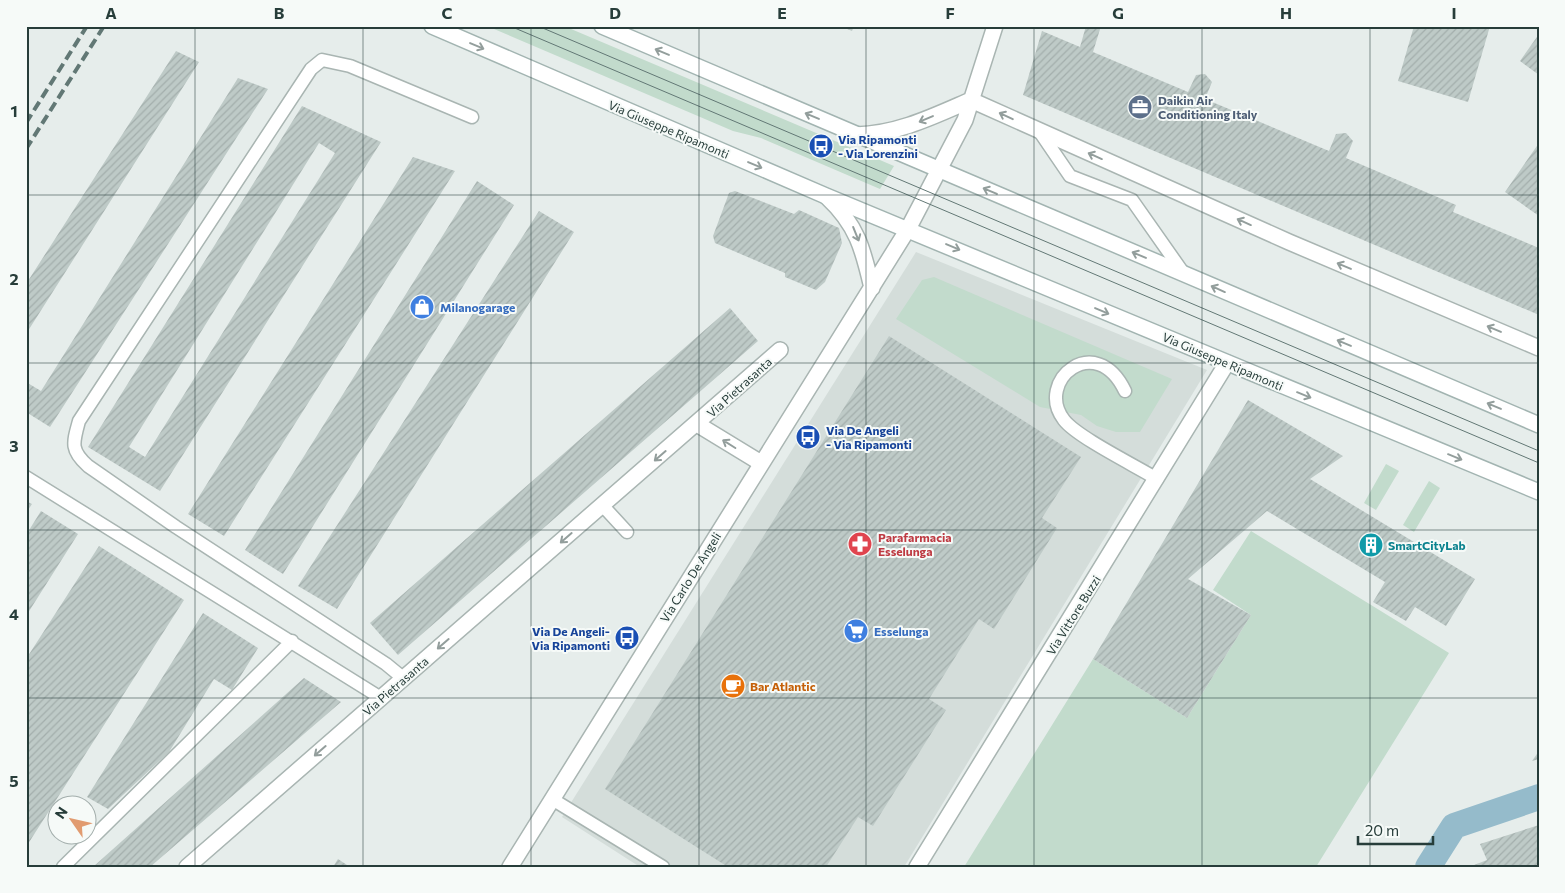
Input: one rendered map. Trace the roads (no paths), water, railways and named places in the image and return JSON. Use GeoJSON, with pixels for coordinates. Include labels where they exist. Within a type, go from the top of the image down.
{"type":"FeatureCollection","features":[{"type":"Feature","properties":{"kind":"street","name":"Via Giuseppe Ripamonti"},"geometry":{"type":"LineString","coordinates":[[432,26],[826,196],[1539,492]]}},
{"type":"Feature","properties":{"kind":"street"},"geometry":{"type":"LineString","coordinates":[[602,26],[1539,425]]}},
{"type":"Feature","properties":{"kind":"street"},"geometry":{"type":"LineString","coordinates":[[908,229],[940,170],[964,120],[995,26]]}},
{"type":"Feature","properties":{"kind":"street"},"geometry":{"type":"LineString","coordinates":[[856,135],[871,135],[902,128],[971,100],[1288,242],[1539,348]]}},
{"type":"Feature","properties":{"kind":"street"},"geometry":{"type":"LineString","coordinates":[[826,196],[849,219],[855,232],[872,288]]}},
{"type":"Feature","properties":{"kind":"street","name":"Via Carlo De Angeli"},"geometry":{"type":"LineString","coordinates":[[510,867],[908,229]]}},
{"type":"Feature","properties":{"kind":"street","name":"Via Pietrasanta"},"geometry":{"type":"LineString","coordinates":[[187,867],[780,350]]}},
{"type":"Feature","properties":{"kind":"street","name":"Via Vittore Buzzi"},"geometry":{"type":"LineString","coordinates":[[917,867],[1227,363]]}},
{"type":"Feature","properties":{"kind":"street","name":"Via Pietrasanta"},"geometry":{"type":"LineString","coordinates":[[697,424],[761,463]]}},
{"type":"Feature","properties":{"kind":"lane"},"geometry":{"type":"LineString","coordinates":[[404,678],[386,664],[176,527],[88,466],[77,456],[73,442],[80,421],[311,69],[322,60],[350,66],[472,117]]}},
{"type":"Feature","properties":{"kind":"lane"},"geometry":{"type":"LineString","coordinates":[[1040,132],[1070,176],[1132,200],[1184,274]]}},
{"type":"Feature","properties":{"kind":"lane"},"geometry":{"type":"LineString","coordinates":[[1125,391],[1117,376],[1111,370],[1093,362],[1082,363],[1062,376],[1055,399],[1058,410],[1065,421],[1091,440],[1157,479]]}},
{"type":"Feature","properties":{"kind":"lane"},"geometry":{"type":"LineString","coordinates":[[26,477],[381,698]]}},
{"type":"Feature","properties":{"kind":"lane"},"geometry":{"type":"LineString","coordinates":[[603,506],[627,532]]}},
{"type":"Feature","properties":{"kind":"lane"},"geometry":{"type":"LineString","coordinates":[[62,867],[292,641]]}},
{"type":"Feature","properties":{"kind":"lane"},"geometry":{"type":"LineString","coordinates":[[552,799],[662,867]]}},
{"type":"Feature","properties":{"kind":"waterway"},"geometry":{"type":"LineString","coordinates":[[1428,867],[1454,826],[1539,797]]}},
{"type":"Feature","properties":{"kind":"tram line"},"geometry":{"type":"LineString","coordinates":[[510,26],[1539,463]]}},
{"type":"Feature","properties":{"kind":"tram line"},"geometry":{"type":"LineString","coordinates":[[538,26],[1539,451]]}},
{"type":"Feature","properties":{"kind":"railway"},"geometry":{"type":"LineString","coordinates":[[26,123],[87,26]]}},
{"type":"Feature","properties":{"kind":"railway"},"geometry":{"type":"LineString","coordinates":[[26,149],[104,26]]}},
{"type":"Feature","properties":{"kind":"place","name":"Daikin Air Conditioning Italy"},"geometry":{"type":"Point","coordinates":[1140,107]}},
{"type":"Feature","properties":{"kind":"place","name":"Via Ripamonti - Via Lorenzini"},"geometry":{"type":"Point","coordinates":[821,146]}},
{"type":"Feature","properties":{"kind":"place","name":"Milanogarage"},"geometry":{"type":"Point","coordinates":[422,307]}},
{"type":"Feature","properties":{"kind":"place","name":"Via De Angeli - Via Ripamonti"},"geometry":{"type":"Point","coordinates":[808,437]}},
{"type":"Feature","properties":{"kind":"place","name":"Parafarmacia Esselunga"},"geometry":{"type":"Point","coordinates":[860,544]}},
{"type":"Feature","properties":{"kind":"place","name":"SmartCityLab"},"geometry":{"type":"Point","coordinates":[1371,545]}},
{"type":"Feature","properties":{"kind":"place","name":"Esselunga"},"geometry":{"type":"Point","coordinates":[856,631]}},
{"type":"Feature","properties":{"kind":"place","name":"Via De Angeli- Via Ripamonti"},"geometry":{"type":"Point","coordinates":[627,638]}},
{"type":"Feature","properties":{"kind":"place","name":"Bar Atlantic"},"geometry":{"type":"Point","coordinates":[733,686]}}]}
